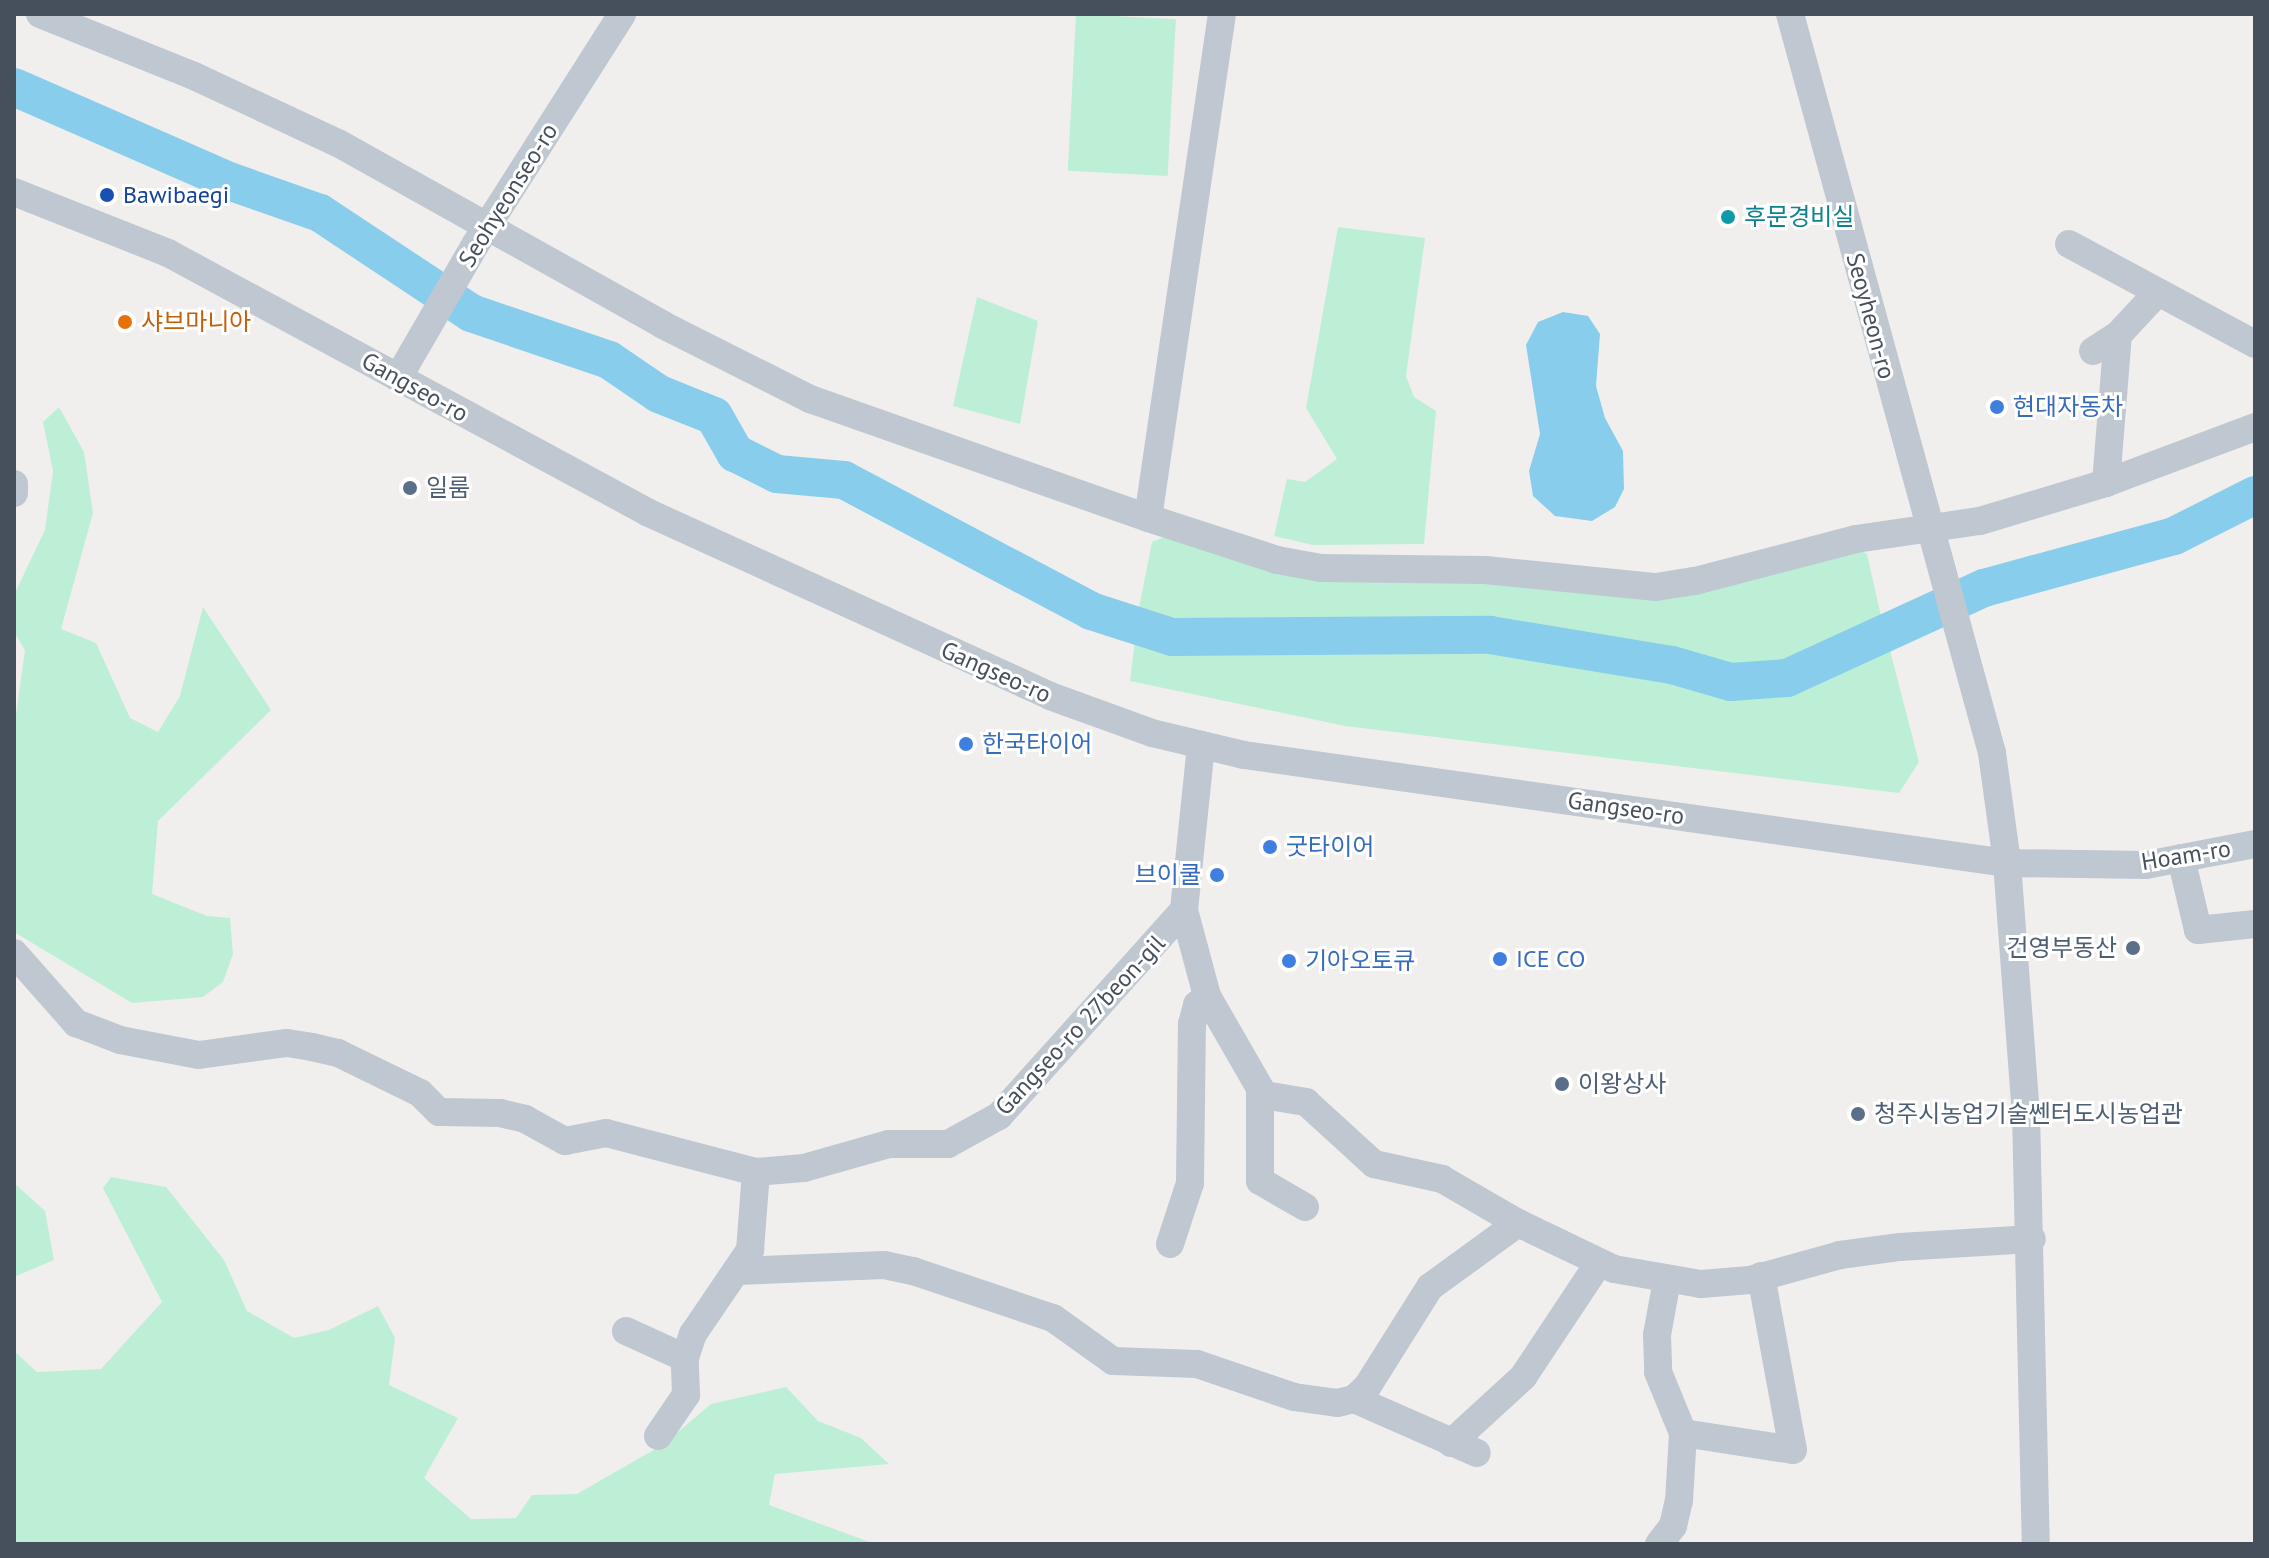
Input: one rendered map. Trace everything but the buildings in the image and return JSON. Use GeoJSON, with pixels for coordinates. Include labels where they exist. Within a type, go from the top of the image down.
{"type":"FeatureCollection","features":[{"type":"Feature","properties":{"kind":"street"},"geometry":{"type":"LineString","coordinates":[[40,14],[265,107],[480,236],[810,399],[1277,560],[1321,568],[1485,570],[1656,587],[1928,526],[1980,521],[2106,483],[2255,427]]}},
{"type":"Feature","properties":{"kind":"street","name":"Seohyeonseo-ro"},"geometry":{"type":"LineString","coordinates":[[398,378],[480,236],[622,14]]}},
{"type":"Feature","properties":{"kind":"street"},"geometry":{"type":"LineString","coordinates":[[1148,518],[1222,14]]}},
{"type":"Feature","properties":{"kind":"street","name":"Seoyheon-ro"},"geometry":{"type":"LineString","coordinates":[[1790,14],[1992,753],[2007,863],[2032,1239],[2036,1544]]}},
{"type":"Feature","properties":{"kind":"street","name":"Gangseo-ro"},"geometry":{"type":"LineString","coordinates":[[14,192],[168,253],[649,513],[1050,696],[1201,745],[1420,781],[2007,863],[2068,862]]}},
{"type":"Feature","properties":{"kind":"street"},"geometry":{"type":"LineString","coordinates":[[2069,244],[2255,344]]}},
{"type":"Feature","properties":{"kind":"street"},"geometry":{"type":"LineString","coordinates":[[2093,351],[2118,335],[2157,293]]}},
{"type":"Feature","properties":{"kind":"street"},"geometry":{"type":"LineString","coordinates":[[2106,483],[2118,335]]}},
{"type":"Feature","properties":{"kind":"street"},"geometry":{"type":"LineString","coordinates":[[14,484],[14,493]]}},
{"type":"Feature","properties":{"kind":"street"},"geometry":{"type":"LineString","coordinates":[[1201,745],[1184,910],[1207,996],[1260,1092],[1260,1181],[1305,1207]]}},
{"type":"Feature","properties":{"kind":"street","name":"Hoam-ro"},"geometry":{"type":"LineString","coordinates":[[2068,862],[2146,865],[2255,844]]}},
{"type":"Feature","properties":{"kind":"street"},"geometry":{"type":"LineString","coordinates":[[2181,858],[2198,930],[2255,924]]}},
{"type":"Feature","properties":{"kind":"street","name":"Gangseo-ro 27beon-gil"},"geometry":{"type":"LineString","coordinates":[[14,953],[76,1023],[120,1040],[199,1055],[287,1043],[312,1047],[338,1053],[420,1093],[439,1112],[500,1113],[525,1119],[565,1141],[606,1133],[756,1172],[804,1168],[889,1144],[948,1144],[978,1130],[999,1116],[1184,910]]}},
{"type":"Feature","properties":{"kind":"street"},"geometry":{"type":"LineString","coordinates":[[1170,1244],[1190,1183],[1192,1024],[1197,1005],[1207,996]]}},
{"type":"Feature","properties":{"kind":"street"},"geometry":{"type":"LineString","coordinates":[[1260,1092],[1306,1102],[1374,1164],[1442,1179],[1598,1264],[1667,1280],[1701,1284],[1761,1276],[1885,1249],[2032,1239]]}},
{"type":"Feature","properties":{"kind":"street"},"geometry":{"type":"LineString","coordinates":[[658,1436],[686,1395],[685,1358],[713,1299],[750,1250],[755,1227],[756,1172]]}},
{"type":"Feature","properties":{"kind":"street"},"geometry":{"type":"LineString","coordinates":[[1354,1399],[1430,1287],[1518,1223]]}},
{"type":"Feature","properties":{"kind":"street"},"geometry":{"type":"LineString","coordinates":[[736,1271],[884,1265],[1053,1318],[1113,1361],[1197,1364],[1294,1397],[1337,1403],[1354,1399],[1464,1448],[1523,1377],[1598,1264]]}},
{"type":"Feature","properties":{"kind":"street"},"geometry":{"type":"LineString","coordinates":[[1683,1433],[1793,1450],[1761,1276]]}},
{"type":"Feature","properties":{"kind":"street"},"geometry":{"type":"LineString","coordinates":[[1659,1544],[1673,1526],[1679,1501],[1683,1433],[1658,1372],[1657,1335],[1667,1280]]}},
{"type":"Feature","properties":{"kind":"street"},"geometry":{"type":"LineString","coordinates":[[626,1331],[685,1358]]}},
{"type":"Feature","properties":{"kind":"green space"},"geometry":{"type":"Polygon","coordinates":[[[1076,14],[1176,19],[1168,176],[1068,171],[1076,14]]]}},
{"type":"Feature","properties":{"kind":"green space"},"geometry":{"type":"Polygon","coordinates":[[[1338,227],[1425,238],[1406,376],[1414,397],[1436,411],[1424,544],[1313,545],[1274,536],[1287,479],[1305,482],[1337,459],[1306,408],[1338,227]]]}},
{"type":"Feature","properties":{"kind":"green space"},"geometry":{"type":"Polygon","coordinates":[[[977,297],[1038,321],[1020,424],[953,406],[977,297]]]}},
{"type":"Feature","properties":{"kind":"green space"},"geometry":{"type":"Polygon","coordinates":[[[59,407],[84,452],[93,513],[61,629],[96,643],[130,718],[158,732],[180,696],[203,607],[271,710],[158,821],[152,894],[207,916],[230,918],[233,954],[223,982],[203,997],[132,1003],[14,932],[14,729],[25,650],[14,632],[14,595],[45,530],[53,471],[43,422],[59,407]]]}},
{"type":"Feature","properties":{"kind":"green space"},"geometry":{"type":"Polygon","coordinates":[[[1169,535],[1626,595],[1857,549],[1867,554],[1883,625],[1823,654],[1757,674],[1489,621],[1196,626],[1139,608],[1152,542],[1169,535]]]}},
{"type":"Feature","properties":{"kind":"green space"},"geometry":{"type":"Polygon","coordinates":[[[1136,632],[1177,646],[1483,651],[1722,693],[1795,690],[1888,643],[1919,762],[1899,793],[1345,726],[1130,681],[1136,632]]]}},
{"type":"Feature","properties":{"kind":"green space"},"geometry":{"type":"Polygon","coordinates":[[[111,1177],[166,1187],[224,1260],[247,1311],[294,1338],[329,1330],[378,1306],[395,1338],[389,1385],[458,1418],[424,1478],[471,1519],[516,1518],[532,1495],[577,1494],[664,1444],[711,1404],[786,1387],[818,1421],[861,1438],[889,1464],[775,1474],[769,1505],[875,1544],[14,1544],[14,1351],[37,1372],[101,1369],[162,1302],[103,1188],[111,1177]]]}},
{"type":"Feature","properties":{"kind":"green space"},"geometry":{"type":"Polygon","coordinates":[[[14,1183],[45,1211],[54,1260],[14,1277],[14,1183]]]}},
{"type":"Feature","properties":{"kind":"water"},"geometry":{"type":"Polygon","coordinates":[[[1563,312],[1588,316],[1600,334],[1596,386],[1605,418],[1623,451],[1624,489],[1615,507],[1592,521],[1555,516],[1533,496],[1529,471],[1540,434],[1526,345],[1538,322],[1563,312]]]}},
{"type":"Feature","properties":{"kind":"waterway"},"geometry":{"type":"LineString","coordinates":[[14,87],[229,181],[320,213],[471,313],[609,360],[659,394],[714,416],[735,453],[777,474],[844,480],[1091,611],[1172,637],[1490,635],[1672,665],[1731,682],[1787,678],[1984,588],[2174,536],[2255,495]]}},
{"type":"Feature","properties":{"kind":"place","name":"Bawibaegi"},"geometry":{"type":"Point","coordinates":[107,195]}},
{"type":"Feature","properties":{"kind":"place","name":"후문경비실"},"geometry":{"type":"Point","coordinates":[1728,217]}},
{"type":"Feature","properties":{"kind":"place","name":"샤브마니아"},"geometry":{"type":"Point","coordinates":[125,322]}},
{"type":"Feature","properties":{"kind":"place","name":"현대자동차"},"geometry":{"type":"Point","coordinates":[1997,407]}},
{"type":"Feature","properties":{"kind":"place","name":"일룸"},"geometry":{"type":"Point","coordinates":[410,488]}},
{"type":"Feature","properties":{"kind":"place","name":"한국타이어"},"geometry":{"type":"Point","coordinates":[966,744]}},
{"type":"Feature","properties":{"kind":"place","name":"굿타이어"},"geometry":{"type":"Point","coordinates":[1270,847]}},
{"type":"Feature","properties":{"kind":"place","name":"브이쿨"},"geometry":{"type":"Point","coordinates":[1217,875]}},
{"type":"Feature","properties":{"kind":"place","name":"건영부동산"},"geometry":{"type":"Point","coordinates":[2133,948]}},
{"type":"Feature","properties":{"kind":"place","name":"ICE CO"},"geometry":{"type":"Point","coordinates":[1500,959]}},
{"type":"Feature","properties":{"kind":"place","name":"기아오토큐"},"geometry":{"type":"Point","coordinates":[1289,961]}},
{"type":"Feature","properties":{"kind":"place","name":"이왕상사"},"geometry":{"type":"Point","coordinates":[1562,1084]}},
{"type":"Feature","properties":{"kind":"place","name":"청주시농업기술쎈터도시농업관"},"geometry":{"type":"Point","coordinates":[1858,1114]}}]}
